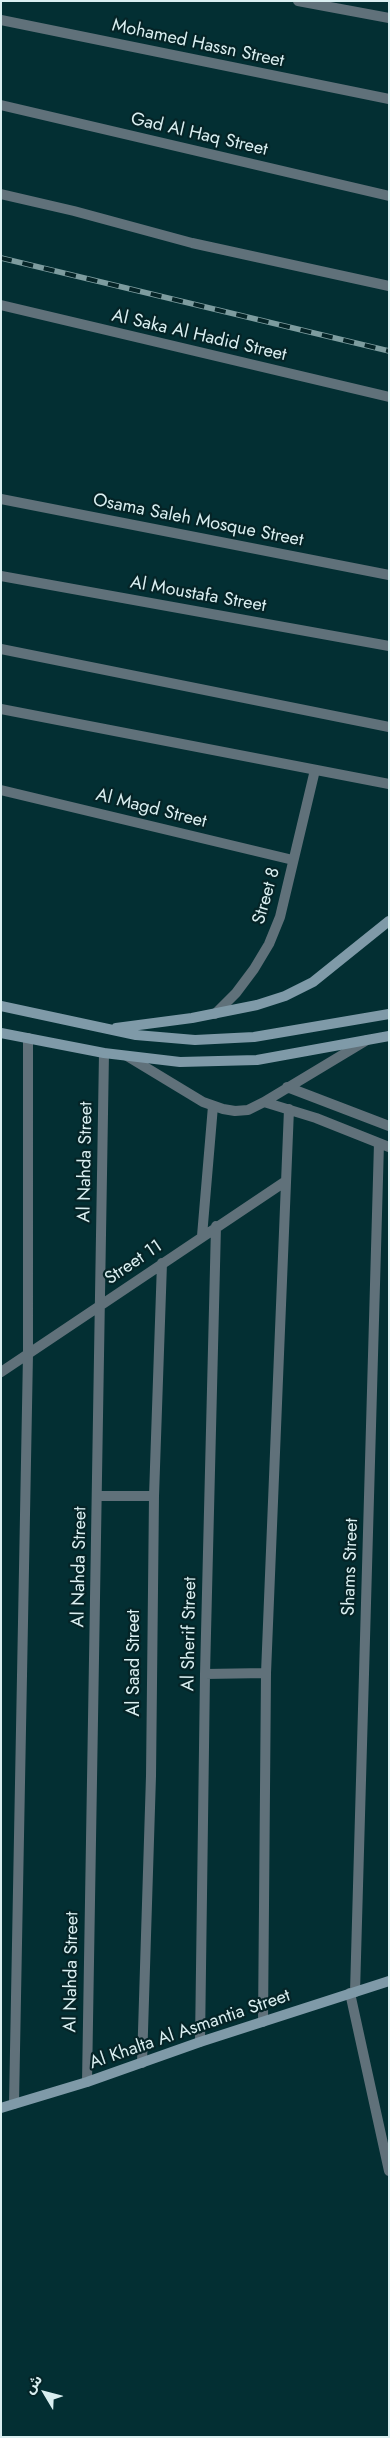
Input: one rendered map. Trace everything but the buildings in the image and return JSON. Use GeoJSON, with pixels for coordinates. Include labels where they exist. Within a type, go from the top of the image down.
{"type":"FeatureCollection","features":[{"type":"Feature","properties":{"kind":"main road"},"geometry":{"type":"LineString","coordinates":[[107,1029],[215,1014],[257,1005],[285,996],[313,982],[389,921]]}},
{"type":"Feature","properties":{"kind":"main road"},"geometry":{"type":"LineString","coordinates":[[1,1006],[107,1029],[166,1039],[224,1040],[254,1037],[389,1014]]}},
{"type":"Feature","properties":{"kind":"main road"},"geometry":{"type":"LineString","coordinates":[[1,1033],[104,1053],[180,1062],[219,1062],[289,1055],[389,1036]]}},
{"type":"Feature","properties":{"kind":"main road","name":"Al Khalta Al Asmantia Street"},"geometry":{"type":"LineString","coordinates":[[1,2108],[87,2082],[200,2042],[389,1981]]}},
{"type":"Feature","properties":{"kind":"street"},"geometry":{"type":"LineString","coordinates":[[298,1],[389,18]]}},
{"type":"Feature","properties":{"kind":"street","name":"Mohamed Hassn Street"},"geometry":{"type":"LineString","coordinates":[[1,20],[389,99]]}},
{"type":"Feature","properties":{"kind":"street","name":"Gad Al Haq Street"},"geometry":{"type":"LineString","coordinates":[[1,105],[389,196]]}},
{"type":"Feature","properties":{"kind":"street"},"geometry":{"type":"LineString","coordinates":[[1,194],[74,211],[192,243],[389,286]]}},
{"type":"Feature","properties":{"kind":"street","name":"Al Saka Al Hadid Street"},"geometry":{"type":"LineString","coordinates":[[1,306],[389,397]]}},
{"type":"Feature","properties":{"kind":"street","name":"Osama Saleh Mosque Street"},"geometry":{"type":"LineString","coordinates":[[1,499],[389,575]]}},
{"type":"Feature","properties":{"kind":"street","name":"Al Moustafa Street"},"geometry":{"type":"LineString","coordinates":[[1,576],[389,646]]}},
{"type":"Feature","properties":{"kind":"street"},"geometry":{"type":"LineString","coordinates":[[1,649],[389,727]]}},
{"type":"Feature","properties":{"kind":"street"},"geometry":{"type":"LineString","coordinates":[[1,709],[389,784]]}},
{"type":"Feature","properties":{"kind":"street","name":"Street 8"},"geometry":{"type":"LineString","coordinates":[[215,1014],[242,985],[269,944],[280,917],[315,770]]}},
{"type":"Feature","properties":{"kind":"street","name":"Al Magd Street"},"geometry":{"type":"LineString","coordinates":[[1,790],[293,860]]}},
{"type":"Feature","properties":{"kind":"street"},"geometry":{"type":"LineString","coordinates":[[14,2104],[28,1354],[28,1038]]}},
{"type":"Feature","properties":{"kind":"street"},"geometry":{"type":"LineString","coordinates":[[125,1055],[213,1106],[248,1110],[368,1040]]}},
{"type":"Feature","properties":{"kind":"street","name":"Al Nahda Street"},"geometry":{"type":"LineString","coordinates":[[87,2082],[104,1053]]}},
{"type":"Feature","properties":{"kind":"street"},"geometry":{"type":"LineString","coordinates":[[287,1087],[389,1126]]}},
{"type":"Feature","properties":{"kind":"street"},"geometry":{"type":"LineString","coordinates":[[316,1118],[324,1101]]}},
{"type":"Feature","properties":{"kind":"street"},"geometry":{"type":"LineString","coordinates":[[264,1102],[316,1118],[384,1145]]}},
{"type":"Feature","properties":{"kind":"street"},"geometry":{"type":"LineString","coordinates":[[202,1236],[213,1106]]}},
{"type":"Feature","properties":{"kind":"street"},"geometry":{"type":"LineString","coordinates":[[263,2022],[266,1673],[289,1109]]}},
{"type":"Feature","properties":{"kind":"street","name":"Shams Street"},"geometry":{"type":"LineString","coordinates":[[384,1145],[352,1992],[389,2171]]}},
{"type":"Feature","properties":{"kind":"street","name":"Street 11"},"geometry":{"type":"LineString","coordinates":[[1,1372],[216,1226],[286,1181]]}},
{"type":"Feature","properties":{"kind":"street","name":"Al Sherif Street"},"geometry":{"type":"LineString","coordinates":[[200,2042],[205,1674],[216,1226]]}},
{"type":"Feature","properties":{"kind":"street","name":"Al Saad Street"},"geometry":{"type":"LineString","coordinates":[[142,2063],[151,1776],[154,1496],[162,1263]]}},
{"type":"Feature","properties":{"kind":"street"},"geometry":{"type":"LineString","coordinates":[[97,1496],[154,1496]]}},
{"type":"Feature","properties":{"kind":"street"},"geometry":{"type":"LineString","coordinates":[[205,1674],[266,1673]]}},
{"type":"Feature","properties":{"kind":"railway"},"geometry":{"type":"LineString","coordinates":[[1,258],[389,351]]}}]}
